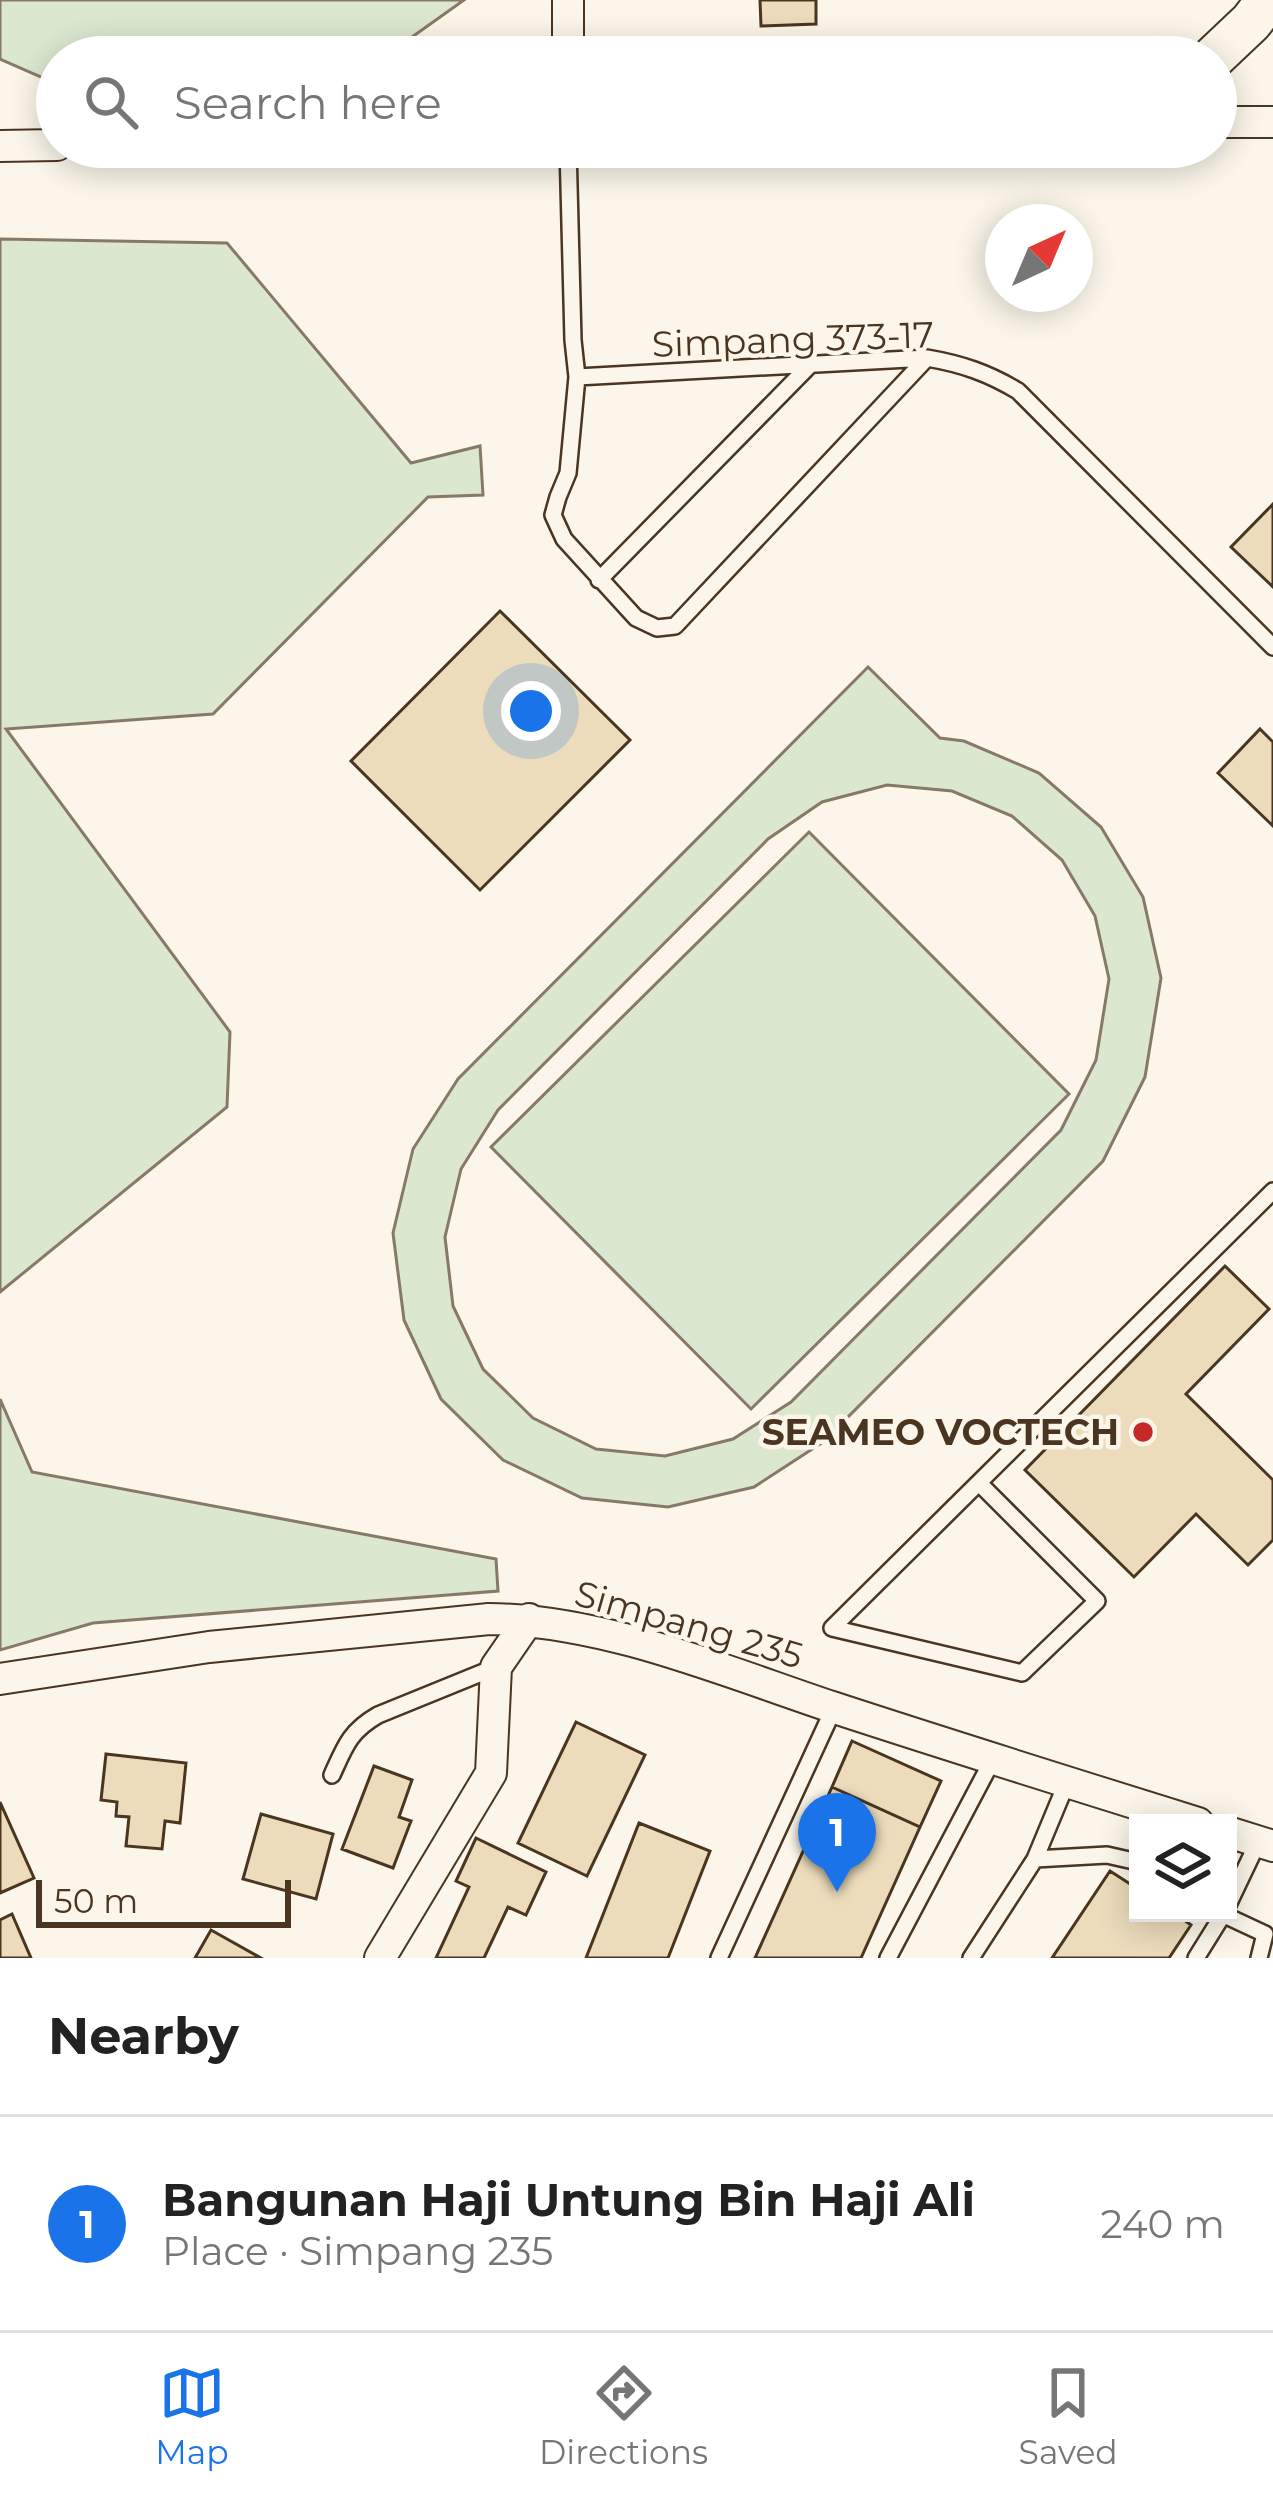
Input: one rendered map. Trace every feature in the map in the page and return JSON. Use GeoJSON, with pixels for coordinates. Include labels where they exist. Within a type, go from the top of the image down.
{"type":"FeatureCollection","features":[{"type":"Feature","properties":{"kind":"street"},"geometry":{"type":"LineString","coordinates":[[568,0],[568,36]]}},
{"type":"Feature","properties":{"kind":"street"},"geometry":{"type":"LineString","coordinates":[[1236,36],[1268,0]]}},
{"type":"Feature","properties":{"kind":"street"},"geometry":{"type":"LineString","coordinates":[[1237,122],[1273,122]]}},
{"type":"Feature","properties":{"kind":"street"},"geometry":{"type":"LineString","coordinates":[[0,146],[36,145]]}},
{"type":"Feature","properties":{"kind":"street","name":"Simpang 235"},"geometry":{"type":"LineString","coordinates":[[0,1679],[209,1647],[489,1618],[529,1619],[654,1647],[1169,1814]]}},
{"type":"Feature","properties":{"kind":"street"},"geometry":{"type":"LineString","coordinates":[[380,1958],[491,1773],[496,1667],[529,1619]]}},
{"type":"Feature","properties":{"kind":"lane"},"geometry":{"type":"LineString","coordinates":[[568,168],[577,377],[568,473],[554,515],[563,539],[649,626],[674,626],[927,358]]}},
{"type":"Feature","properties":{"kind":"lane","name":"Simpang 373-17"},"geometry":{"type":"LineString","coordinates":[[577,377],[927,358],[987,373],[1018,391],[1273,647]]}},
{"type":"Feature","properties":{"kind":"lane"},"geometry":{"type":"LineString","coordinates":[[599,580],[811,365]]}},
{"type":"Feature","properties":{"kind":"lane"},"geometry":{"type":"LineString","coordinates":[[979,1483],[1097,1601],[1022,1673],[832,1628],[1273,1191]]}},
{"type":"Feature","properties":{"kind":"lane"},"geometry":{"type":"LineString","coordinates":[[332,1775],[349,1737],[364,1723],[496,1667]]}},
{"type":"Feature","properties":{"kind":"lane"},"geometry":{"type":"LineString","coordinates":[[719,1958],[834,1708]]}},
{"type":"Feature","properties":{"kind":"lane"},"geometry":{"type":"LineString","coordinates":[[888,1958],[993,1760]]}},
{"type":"Feature","properties":{"kind":"lane"},"geometry":{"type":"LineString","coordinates":[[971,1958],[1035,1858],[1067,1782]]}},
{"type":"Feature","properties":{"kind":"lane"},"geometry":{"type":"LineString","coordinates":[[1237,1880],[1253,1840]]}},
{"type":"Feature","properties":{"kind":"lane"},"geometry":{"type":"LineString","coordinates":[[1035,1858],[1106,1856],[1129,1860]]}},
{"type":"Feature","properties":{"kind":"lane"},"geometry":{"type":"LineString","coordinates":[[1237,1919],[1265,1934],[1259,1958]]}},
{"type":"Feature","properties":{"kind":"lane"},"geometry":{"type":"LineString","coordinates":[[1196,1958],[1218,1922]]}},
{"type":"Feature","properties":{"kind":"green space"},"geometry":{"type":"Polygon","coordinates":[[[0,0],[464,0],[413,36],[36,36],[36,75],[0,59],[0,0]]]}},
{"type":"Feature","properties":{"kind":"green space"},"geometry":{"type":"Polygon","coordinates":[[[0,239],[227,243],[411,463],[480,446],[483,495],[428,497],[213,714],[6,729],[230,1032],[227,1107],[0,1292],[0,239]]]}},
{"type":"Feature","properties":{"kind":"green space"},"geometry":{"type":"Polygon","coordinates":[[[868,667],[940,738],[964,741],[1039,773],[1101,827],[1143,897],[1161,978],[1145,1077],[1103,1161],[823,1442],[754,1487],[668,1507],[582,1498],[503,1460],[441,1399],[404,1320],[393,1233],[413,1149],[458,1079],[868,667]],[[887,785],[822,802],[768,839],[498,1110],[461,1169],[445,1237],[453,1306],[483,1369],[533,1418],[596,1449],[665,1456],[733,1439],[791,1402],[1061,1130],[1096,1060],[1109,979],[1095,916],[1062,860],[1012,816],[952,791],[887,785]]]}},
{"type":"Feature","properties":{"kind":"green space"},"geometry":{"type":"Polygon","coordinates":[[[809,832],[1069,1094],[751,1409],[491,1147],[809,832]]]}},
{"type":"Feature","properties":{"kind":"green space"},"geometry":{"type":"Polygon","coordinates":[[[0,1399],[32,1472],[496,1559],[498,1591],[93,1623],[0,1650],[0,1399]]]}},
{"type":"Feature","properties":{"kind":"building"},"geometry":{"type":"Polygon","coordinates":[[[760,0],[816,0],[816,24],[761,26],[760,0]]]}},
{"type":"Feature","properties":{"kind":"building"},"geometry":{"type":"Polygon","coordinates":[[[1273,504],[1273,587],[1231,547],[1273,504]]]}},
{"type":"Feature","properties":{"kind":"building"},"geometry":{"type":"Polygon","coordinates":[[[500,611],[630,740],[480,890],[351,761],[500,611]]]}},
{"type":"Feature","properties":{"kind":"building"},"geometry":{"type":"Polygon","coordinates":[[[1260,729],[1273,742],[1273,826],[1218,773],[1260,729]]]}},
{"type":"Feature","properties":{"kind":"building","name":"SEAMEO VOCTECH"},"geometry":{"type":"Polygon","coordinates":[[[1225,1266],[1269,1309],[1186,1394],[1273,1480],[1273,1540],[1248,1565],[1196,1514],[1134,1577],[1025,1470],[1225,1266]]]}},
{"type":"Feature","properties":{"kind":"building"},"geometry":{"type":"Polygon","coordinates":[[[576,1722],[645,1755],[587,1876],[518,1843],[576,1722]]]}},
{"type":"Feature","properties":{"kind":"building"},"geometry":{"type":"Polygon","coordinates":[[[852,1741],[941,1781],[920,1827],[832,1787],[852,1741]]]}},
{"type":"Feature","properties":{"kind":"building"},"geometry":{"type":"Polygon","coordinates":[[[106,1754],[186,1763],[180,1823],[165,1821],[162,1849],[126,1846],[129,1817],[116,1816],[117,1802],[101,1800],[106,1754]]]}},
{"type":"Feature","properties":{"kind":"building"},"geometry":{"type":"Polygon","coordinates":[[[374,1766],[412,1780],[399,1817],[411,1821],[393,1868],[342,1849],[374,1766]]]}},
{"type":"Feature","properties":{"kind":"building"},"geometry":{"type":"Polygon","coordinates":[[[832,1787],[920,1827],[861,1958],[755,1958],[832,1787]]]}},
{"type":"Feature","properties":{"kind":"building"},"geometry":{"type":"Polygon","coordinates":[[[0,1802],[34,1878],[0,1893],[0,1802]]]}},
{"type":"Feature","properties":{"kind":"building"},"geometry":{"type":"Polygon","coordinates":[[[261,1814],[333,1834],[316,1899],[243,1879],[261,1814]]]}},
{"type":"Feature","properties":{"kind":"building"},"geometry":{"type":"Polygon","coordinates":[[[639,1823],[710,1851],[668,1958],[586,1958],[639,1823]]]}},
{"type":"Feature","properties":{"kind":"building"},"geometry":{"type":"Polygon","coordinates":[[[476,1838],[546,1872],[526,1915],[508,1907],[484,1958],[436,1958],[469,1887],[456,1881],[476,1838]]]}},
{"type":"Feature","properties":{"kind":"building"},"geometry":{"type":"Polygon","coordinates":[[[1110,1871],[1129,1883],[1129,1922],[1191,1925],[1169,1958],[1052,1958],[1110,1871]]]}},
{"type":"Feature","properties":{"kind":"building"},"geometry":{"type":"Polygon","coordinates":[[[12,1914],[31,1958],[0,1958],[0,1920],[12,1914]]]}},
{"type":"Feature","properties":{"kind":"building"},"geometry":{"type":"Polygon","coordinates":[[[211,1930],[261,1958],[195,1958],[211,1930]]]}},
{"type":"Feature","properties":{"kind":"place","name":"SEAMEO VOCTECH"},"geometry":{"type":"Point","coordinates":[1143,1432]}},
{"type":"Feature","properties":{"kind":"place","name":"Bangunan Haji Untung Bin Haji Ali"},"geometry":{"type":"Point","coordinates":[837,1892]}}]}
